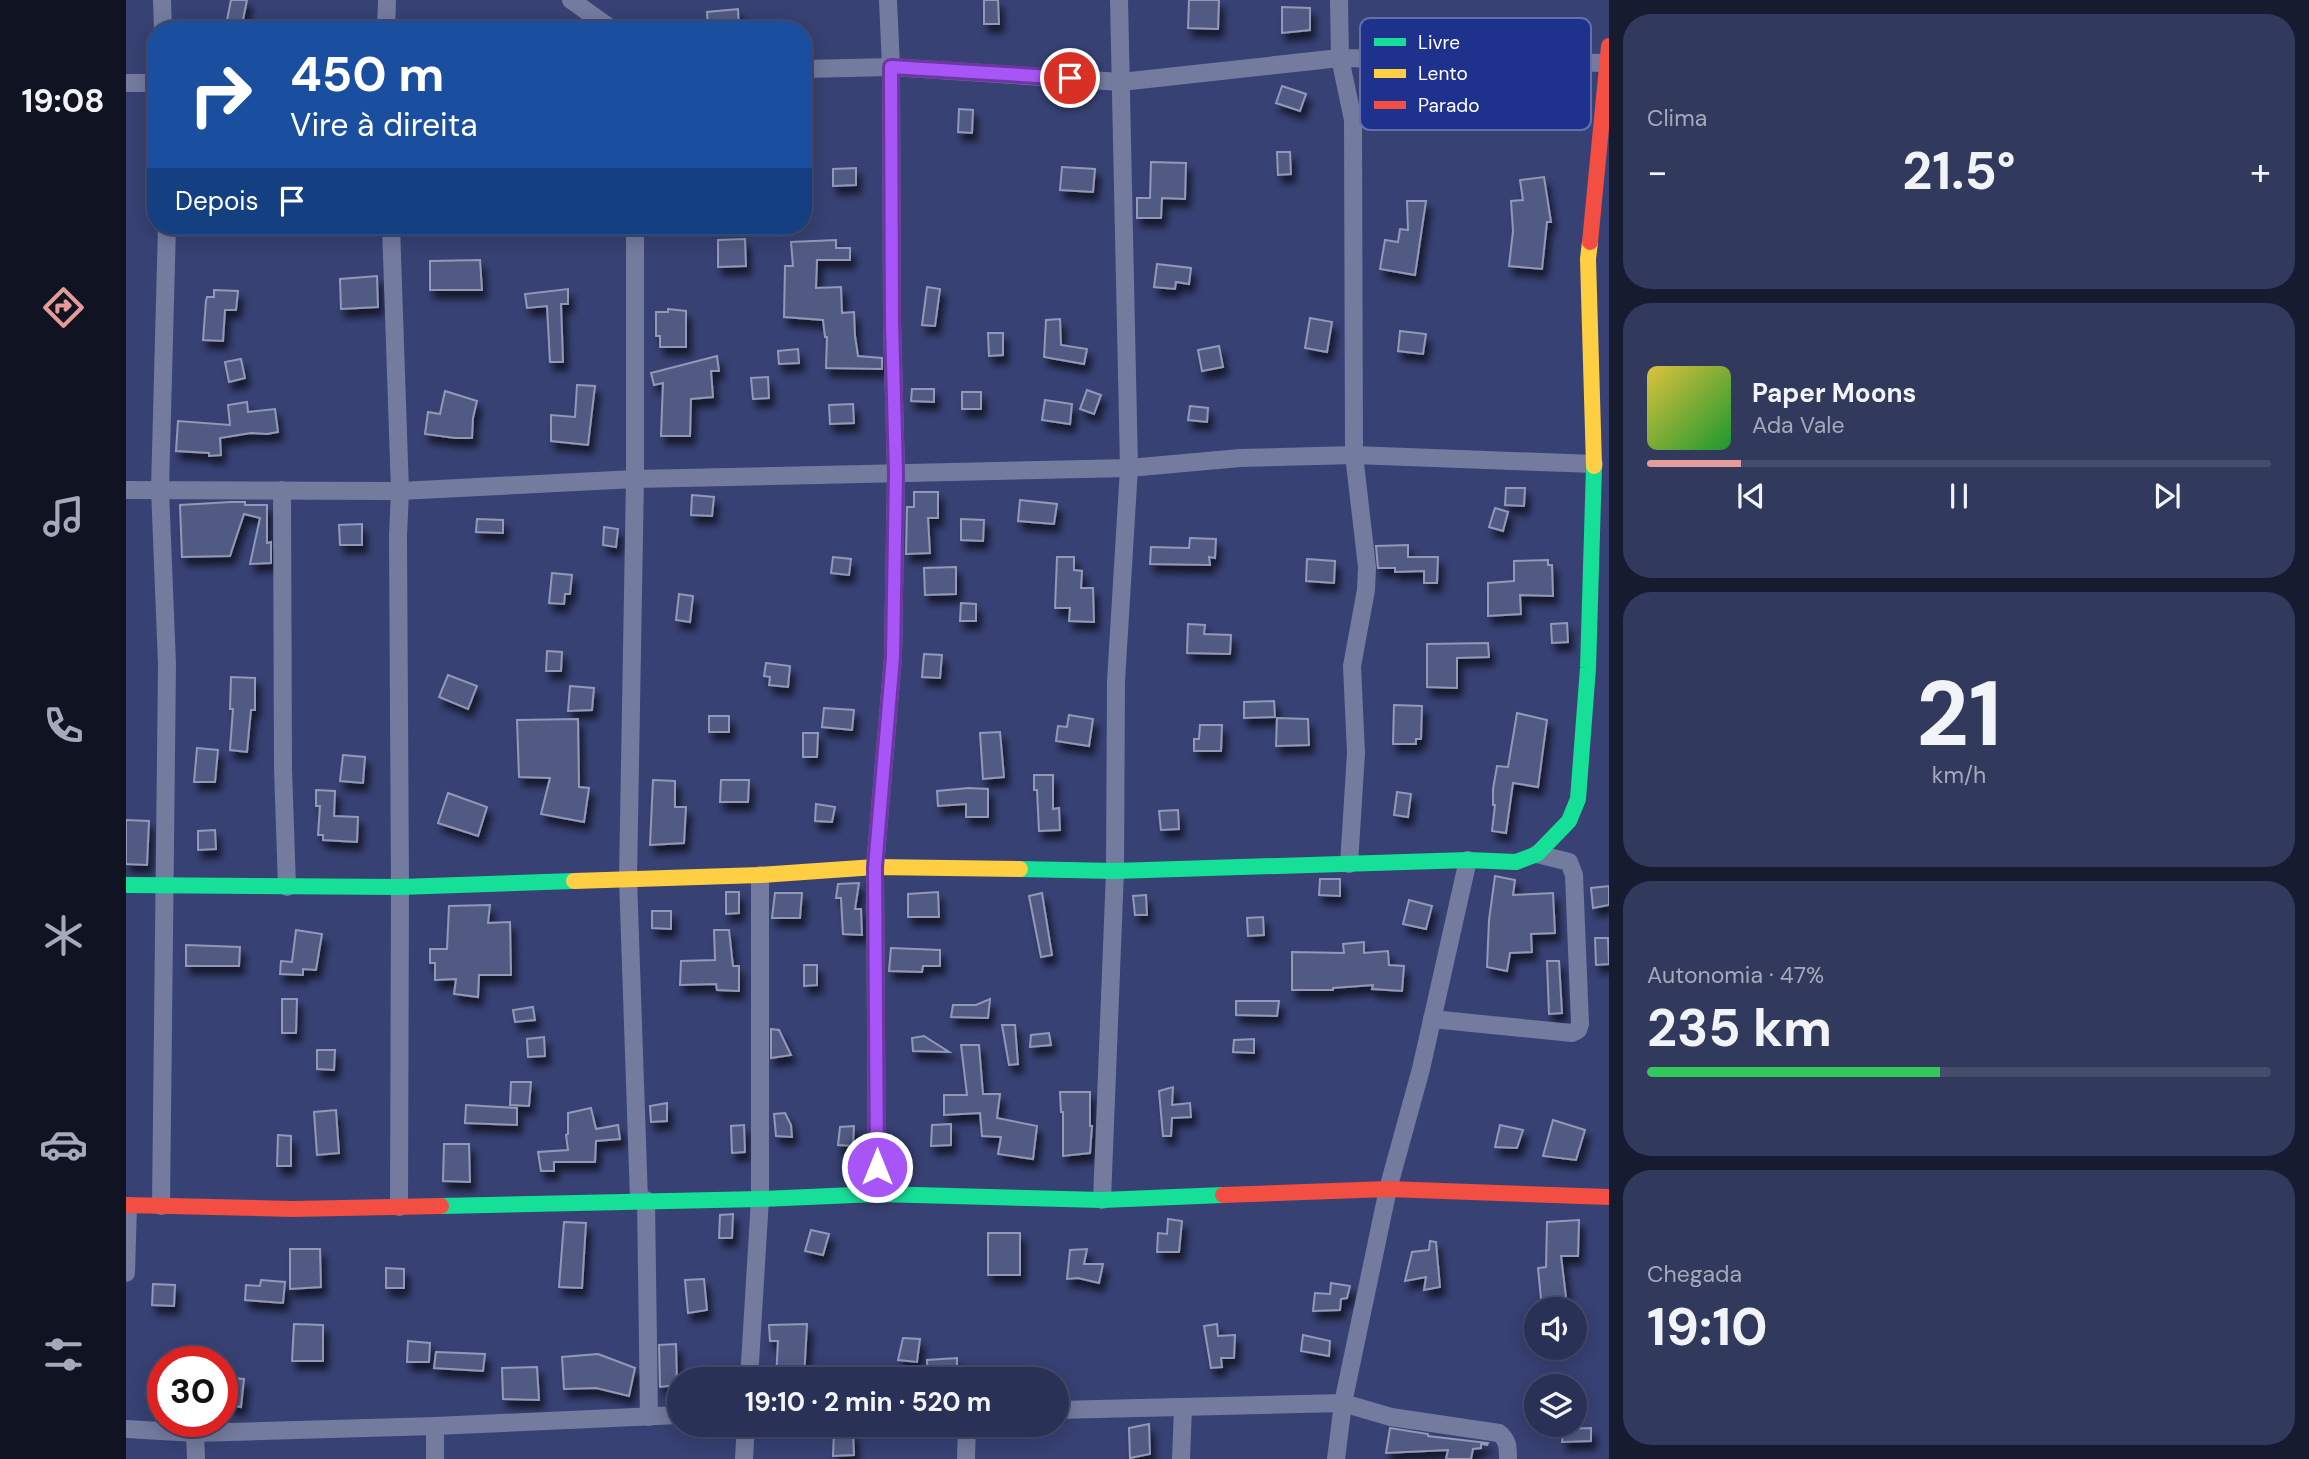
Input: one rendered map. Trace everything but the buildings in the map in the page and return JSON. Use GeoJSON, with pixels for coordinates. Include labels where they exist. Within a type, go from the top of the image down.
{"type":"FeatureCollection","features":[{"type":"Feature","properties":{"kind":"street"},"geometry":{"type":"LineString","coordinates":[[162,0],[163,21]]}},
{"type":"Feature","properties":{"kind":"street"},"geometry":{"type":"LineString","coordinates":[[386,21],[387,0]]}},
{"type":"Feature","properties":{"kind":"street"},"geometry":{"type":"LineString","coordinates":[[571,0],[600,21]]}},
{"type":"Feature","properties":{"kind":"street"},"geometry":{"type":"LineString","coordinates":[[877,1194],[875,867],[893,657],[896,473],[888,0]]}},
{"type":"Feature","properties":{"kind":"street"},"geometry":{"type":"LineString","coordinates":[[1102,1200],[1115,871],[1116,681],[1129,468],[1119,0]]}},
{"type":"Feature","properties":{"kind":"street"},"geometry":{"type":"LineString","coordinates":[[1339,0],[1340,58],[1353,120],[1354,454],[1367,578],[1352,666],[1356,753],[1349,864]]}},
{"type":"Feature","properties":{"kind":"street"},"geometry":{"type":"LineString","coordinates":[[126,885],[400,887],[761,875],[875,867],[1115,871],[1468,860],[1516,862],[1537,854],[1569,821],[1578,799],[1588,668],[1594,464],[1588,259],[1608,55]]}},
{"type":"Feature","properties":{"kind":"street"},"geometry":{"type":"LineString","coordinates":[[812,69],[891,67],[1121,82],[1360,58]]}},
{"type":"Feature","properties":{"kind":"street"},"geometry":{"type":"LineString","coordinates":[[126,83],[147,83]]}},
{"type":"Feature","properties":{"kind":"street"},"geometry":{"type":"LineString","coordinates":[[161,1206],[167,664],[160,489],[167,235]]}},
{"type":"Feature","properties":{"kind":"street"},"geometry":{"type":"LineString","coordinates":[[391,235],[400,491],[399,1207]]}},
{"type":"Feature","properties":{"kind":"street"},"geometry":{"type":"LineString","coordinates":[[635,235],[635,479],[628,878],[649,1417]]}},
{"type":"Feature","properties":{"kind":"street"},"geometry":{"type":"LineString","coordinates":[[126,490],[400,491],[635,479],[1129,468],[1240,458],[1354,454],[1594,464]]}},
{"type":"Feature","properties":{"kind":"street"},"geometry":{"type":"LineString","coordinates":[[282,490],[283,768],[287,887]]}},
{"type":"Feature","properties":{"kind":"street"},"geometry":{"type":"LineString","coordinates":[[1432,1019],[1572,1033],[1578,1030],[1580,1024],[1574,875],[1569,862],[1537,854]]}},
{"type":"Feature","properties":{"kind":"street"},"geometry":{"type":"LineString","coordinates":[[1336,1459],[1343,1403],[1388,1189],[1432,1019],[1468,860]]}},
{"type":"Feature","properties":{"kind":"street"},"geometry":{"type":"LineString","coordinates":[[750,1367],[760,1199],[761,875]]}},
{"type":"Feature","properties":{"kind":"street"},"geometry":{"type":"LineString","coordinates":[[126,1273],[127,1205],[293,1209],[877,1194],[1102,1200],[1388,1189],[1609,1197]]}},
{"type":"Feature","properties":{"kind":"street"},"geometry":{"type":"LineString","coordinates":[[1069,1410],[1343,1403],[1391,1417],[1499,1433],[1505,1437],[1508,1445],[1508,1459]]}},
{"type":"Feature","properties":{"kind":"street"},"geometry":{"type":"LineString","coordinates":[[1181,1459],[1184,1408]]}},
{"type":"Feature","properties":{"kind":"street"},"geometry":{"type":"LineString","coordinates":[[238,1432],[667,1416]]}},
{"type":"Feature","properties":{"kind":"street"},"geometry":{"type":"LineString","coordinates":[[435,1426],[435,1459]]}},
{"type":"Feature","properties":{"kind":"street"},"geometry":{"type":"LineString","coordinates":[[126,1429],[147,1430]]}},
{"type":"Feature","properties":{"kind":"street"},"geometry":{"type":"LineString","coordinates":[[195,1437],[196,1459]]}},
{"type":"Feature","properties":{"kind":"street"},"geometry":{"type":"LineString","coordinates":[[744,1459],[745,1437]]}},
{"type":"Feature","properties":{"kind":"street"},"geometry":{"type":"LineString","coordinates":[[966,1459],[967,1437]]}},
{"type":"Feature","properties":{"kind":"traffic: fast"},"geometry":{"type":"LineString","coordinates":[[1020,869],[1115,871],[1468,860],[1516,862],[1537,854],[1569,821],[1578,799],[1588,668],[1594,466]]}},
{"type":"Feature","properties":{"kind":"traffic: fast"},"geometry":{"type":"LineString","coordinates":[[126,885],[400,887],[574,881]]}},
{"type":"Feature","properties":{"kind":"traffic: fast"},"geometry":{"type":"LineString","coordinates":[[441,1206],[877,1194],[1102,1200],[1223,1195]]}},
{"type":"Feature","properties":{"kind":"traffic: slow"},"geometry":{"type":"LineString","coordinates":[[1590,242],[1588,259],[1594,466]]}},
{"type":"Feature","properties":{"kind":"traffic: slow"},"geometry":{"type":"LineString","coordinates":[[574,881],[760,875],[875,867],[1020,869]]}},
{"type":"Feature","properties":{"kind":"traffic: jam"},"geometry":{"type":"LineString","coordinates":[[1590,242],[1609,46]]}},
{"type":"Feature","properties":{"kind":"traffic: jam"},"geometry":{"type":"LineString","coordinates":[[1223,1195],[1388,1189],[1609,1197]]}},
{"type":"Feature","properties":{"kind":"traffic: jam"},"geometry":{"type":"LineString","coordinates":[[126,1205],[293,1209],[441,1206]]}},
{"type":"Feature","properties":{"kind":"route"},"geometry":{"type":"LineString","coordinates":[[877,1167],[875,867],[893,657],[896,473],[892,323],[891,67],[1070,78]]}}]}
